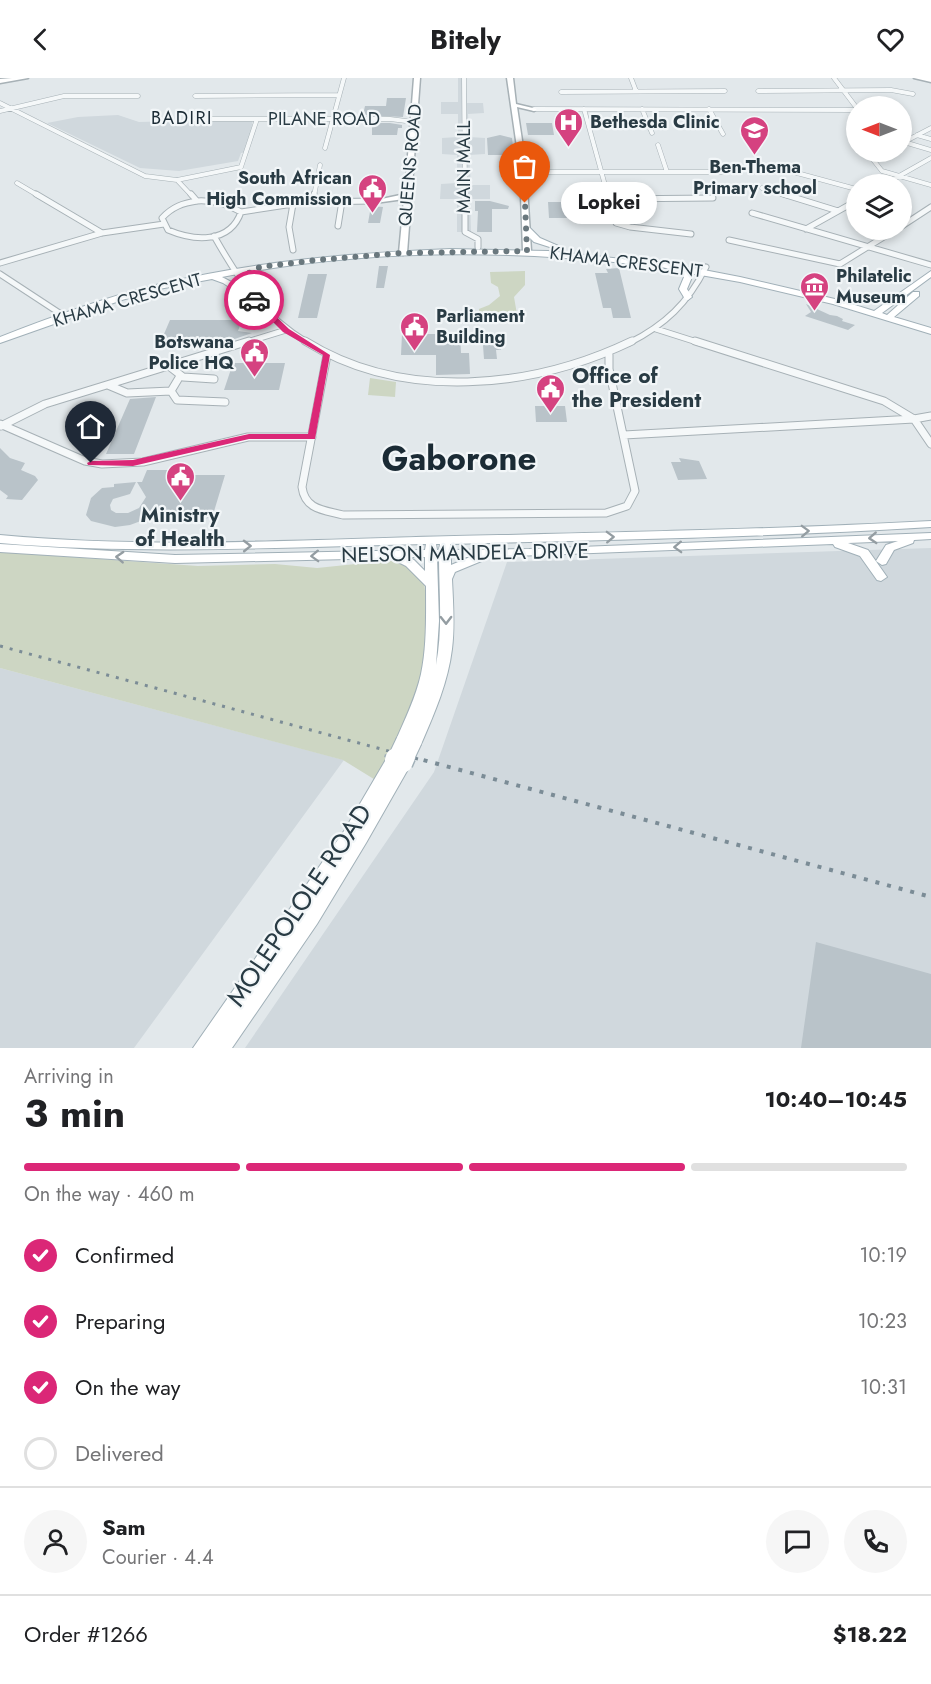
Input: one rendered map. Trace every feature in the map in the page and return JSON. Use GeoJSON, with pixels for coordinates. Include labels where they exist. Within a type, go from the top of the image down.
{"type":"FeatureCollection","features":[{"type":"Feature","properties":{"kind":"main road"},"geometry":{"type":"LineString","coordinates":[[0,81],[25,78]]}},
{"type":"Feature","properties":{"kind":"main road"},"geometry":{"type":"LineString","coordinates":[[510,78],[523,172],[527,249]]}},
{"type":"Feature","properties":{"kind":"main road"},"geometry":{"type":"LineString","coordinates":[[917,78],[931,80]]}},
{"type":"Feature","properties":{"kind":"main road","name":"QUEENS ROAD"},"geometry":{"type":"LineString","coordinates":[[403,250],[414,119],[415,79]]}},
{"type":"Feature","properties":{"kind":"main road"},"geometry":{"type":"LineString","coordinates":[[515,109],[534,109]]}},
{"type":"Feature","properties":{"kind":"main road"},"geometry":{"type":"LineString","coordinates":[[523,172],[541,172]]}},
{"type":"Feature","properties":{"kind":"main road"},"geometry":{"type":"LineString","coordinates":[[375,201],[397,199],[408,195]]}},
{"type":"Feature","properties":{"kind":"main road"},"geometry":{"type":"LineString","coordinates":[[375,201],[396,202],[407,207]]}},
{"type":"Feature","properties":{"kind":"main road"},"geometry":{"type":"LineString","coordinates":[[527,230],[543,244],[563,249]]}},
{"type":"Feature","properties":{"kind":"main road","name":"KHAMA CRESCENT"},"geometry":{"type":"LineString","coordinates":[[0,334],[145,287],[234,270],[317,255],[478,246],[527,249],[705,269],[880,311]]}},
{"type":"Feature","properties":{"kind":"main road","name":"KHAMA CRESCENT"},"geometry":{"type":"LineString","coordinates":[[0,339],[61,314],[234,270],[403,250],[563,249],[636,256],[842,296],[931,331]]}},
{"type":"Feature","properties":{"kind":"main road"},"geometry":{"type":"LineString","coordinates":[[243,283],[249,273],[260,267]]}},
{"type":"Feature","properties":{"kind":"main road"},"geometry":{"type":"LineString","coordinates":[[678,267],[688,277],[683,289],[688,297]]}},
{"type":"Feature","properties":{"kind":"main road"},"geometry":{"type":"LineString","coordinates":[[880,311],[931,273]]}},
{"type":"Feature","properties":{"kind":"main road"},"geometry":{"type":"LineString","coordinates":[[699,280],[730,276]]}},
{"type":"Feature","properties":{"kind":"main road"},"geometry":{"type":"LineString","coordinates":[[200,278],[230,282],[251,296]]}},
{"type":"Feature","properties":{"kind":"main road"},"geometry":{"type":"LineString","coordinates":[[892,315],[931,282]]}},
{"type":"Feature","properties":{"kind":"main road"},"geometry":{"type":"LineString","coordinates":[[842,296],[870,303],[894,300]]}},
{"type":"Feature","properties":{"kind":"main road"},"geometry":{"type":"LineString","coordinates":[[906,301],[905,308],[914,320]]}},
{"type":"Feature","properties":{"kind":"main road","name":"KHAMA CRESCENT"},"geometry":{"type":"LineString","coordinates":[[892,315],[931,325]]}},
{"type":"Feature","properties":{"kind":"main road","name":"NELSON MANDELA DRIVE"},"geometry":{"type":"LineString","coordinates":[[0,539],[84,545],[178,547],[438,547],[931,524]]}},
{"type":"Feature","properties":{"kind":"main road"},"geometry":{"type":"LineString","coordinates":[[882,561],[885,553],[896,545],[931,536]]}},
{"type":"Feature","properties":{"kind":"main road","name":"NELSON MANDELA DRIVE"},"geometry":{"type":"LineString","coordinates":[[0,548],[175,559],[387,554],[438,547],[493,554],[931,536]]}},
{"type":"Feature","properties":{"kind":"main road"},"geometry":{"type":"LineString","coordinates":[[803,541],[844,545],[860,550],[868,557],[881,577]]}},
{"type":"Feature","properties":{"kind":"main road"},"geometry":{"type":"LineString","coordinates":[[398,762],[443,662],[446,637],[438,582],[438,547]]}},
{"type":"Feature","properties":{"kind":"main road"},"geometry":{"type":"LineString","coordinates":[[387,554],[410,563],[438,582]]}},
{"type":"Feature","properties":{"kind":"main road"},"geometry":{"type":"LineString","coordinates":[[438,582],[458,565],[493,554]]}},
{"type":"Feature","properties":{"kind":"main road","name":"MOLEPOLOLE ROAD"},"geometry":{"type":"LineString","coordinates":[[202,1048],[398,762]]}},
{"type":"Feature","properties":{"kind":"main road","name":"MOLEPOLOLE ROAD"},"geometry":{"type":"LineString","coordinates":[[221,1048],[310,919],[361,839],[398,762]]}},
{"type":"Feature","properties":{"kind":"street"},"geometry":{"type":"LineString","coordinates":[[326,148],[344,78]]}},
{"type":"Feature","properties":{"kind":"street","name":"MAIN MALL"},"geometry":{"type":"LineString","coordinates":[[464,78],[465,232],[478,239],[478,246]]}},
{"type":"Feature","properties":{"kind":"street"},"geometry":{"type":"LineString","coordinates":[[631,78],[636,91]]}},
{"type":"Feature","properties":{"kind":"street"},"geometry":{"type":"LineString","coordinates":[[834,78],[848,96]]}},
{"type":"Feature","properties":{"kind":"street"},"geometry":{"type":"LineString","coordinates":[[758,91],[891,90],[913,94]]}},
{"type":"Feature","properties":{"kind":"street"},"geometry":{"type":"LineString","coordinates":[[561,92],[725,91]]}},
{"type":"Feature","properties":{"kind":"street"},"geometry":{"type":"LineString","coordinates":[[195,96],[339,95]]}},
{"type":"Feature","properties":{"kind":"street"},"geometry":{"type":"LineString","coordinates":[[0,111],[64,96],[138,96]]}},
{"type":"Feature","properties":{"kind":"street"},"geometry":{"type":"LineString","coordinates":[[0,103],[146,176],[177,180],[241,167],[257,119]]}},
{"type":"Feature","properties":{"kind":"street"},"geometry":{"type":"LineString","coordinates":[[534,109],[846,108]]}},
{"type":"Feature","properties":{"kind":"street"},"geometry":{"type":"LineString","coordinates":[[584,109],[615,222],[619,225],[691,234]]}},
{"type":"Feature","properties":{"kind":"street"},"geometry":{"type":"LineString","coordinates":[[642,109],[652,133]]}},
{"type":"Feature","properties":{"kind":"street"},"geometry":{"type":"LineString","coordinates":[[709,109],[723,134]]}},
{"type":"Feature","properties":{"kind":"street","name":"PILANE ROAD"},"geometry":{"type":"LineString","coordinates":[[190,119],[414,119]]}},
{"type":"Feature","properties":{"kind":"street"},"geometry":{"type":"LineString","coordinates":[[931,128],[904,142],[931,150]]}},
{"type":"Feature","properties":{"kind":"street"},"geometry":{"type":"LineString","coordinates":[[917,135],[931,139]]}},
{"type":"Feature","properties":{"kind":"street"},"geometry":{"type":"LineString","coordinates":[[658,145],[667,172]]}},
{"type":"Feature","properties":{"kind":"street"},"geometry":{"type":"LineString","coordinates":[[903,174],[931,158]]}},
{"type":"Feature","properties":{"kind":"street"},"geometry":{"type":"LineString","coordinates":[[874,162],[878,168],[894,174]]}},
{"type":"Feature","properties":{"kind":"street"},"geometry":{"type":"LineString","coordinates":[[313,202],[320,165]]}},
{"type":"Feature","properties":{"kind":"street"},"geometry":{"type":"LineString","coordinates":[[786,170],[846,186]]}},
{"type":"Feature","properties":{"kind":"street"},"geometry":{"type":"LineString","coordinates":[[541,172],[726,172]]}},
{"type":"Feature","properties":{"kind":"street"},"geometry":{"type":"LineString","coordinates":[[912,179],[931,185]]}},
{"type":"Feature","properties":{"kind":"street"},"geometry":{"type":"LineString","coordinates":[[177,180],[196,201]]}},
{"type":"Feature","properties":{"kind":"street"},"geometry":{"type":"LineString","coordinates":[[17,183],[102,233]]}},
{"type":"Feature","properties":{"kind":"street"},"geometry":{"type":"LineString","coordinates":[[762,188],[838,211]]}},
{"type":"Feature","properties":{"kind":"street"},"geometry":{"type":"LineString","coordinates":[[610,199],[713,198]]}},
{"type":"Feature","properties":{"kind":"street"},"geometry":{"type":"LineString","coordinates":[[241,212],[240,221],[234,228],[214,236],[192,238],[168,230],[162,218],[172,207],[196,201],[214,201],[230,205],[241,212],[313,202],[375,201]]}},
{"type":"Feature","properties":{"kind":"street"},"geometry":{"type":"LineString","coordinates":[[338,226],[342,201]]}},
{"type":"Feature","properties":{"kind":"street"},"geometry":{"type":"LineString","coordinates":[[293,204],[289,227],[293,250]]}},
{"type":"Feature","properties":{"kind":"street"},"geometry":{"type":"LineString","coordinates":[[806,229],[846,207]]}},
{"type":"Feature","properties":{"kind":"street"},"geometry":{"type":"LineString","coordinates":[[912,219],[931,207]]}},
{"type":"Feature","properties":{"kind":"street"},"geometry":{"type":"LineString","coordinates":[[752,213],[931,266]]}},
{"type":"Feature","properties":{"kind":"street"},"geometry":{"type":"LineString","coordinates":[[0,264],[102,233],[164,224]]}},
{"type":"Feature","properties":{"kind":"street"},"geometry":{"type":"LineString","coordinates":[[214,236],[251,296],[286,330],[327,355],[396,375],[468,382],[526,378],[570,368],[609,355],[656,329],[675,313],[705,269]]}},
{"type":"Feature","properties":{"kind":"street"},"geometry":{"type":"LineString","coordinates":[[729,240],[835,264],[843,263],[880,240]]}},
{"type":"Feature","properties":{"kind":"street"},"geometry":{"type":"LineString","coordinates":[[0,274],[61,314]]}},
{"type":"Feature","properties":{"kind":"street"},"geometry":{"type":"LineString","coordinates":[[656,329],[884,401],[914,419],[931,444]]}},
{"type":"Feature","properties":{"kind":"street"},"geometry":{"type":"LineString","coordinates":[[0,425],[45,404],[286,330]]}},
{"type":"Feature","properties":{"kind":"street"},"geometry":{"type":"LineString","coordinates":[[327,355],[302,487],[303,496],[310,507],[343,515],[606,513],[627,506],[635,491],[609,369],[609,355]]}},
{"type":"Feature","properties":{"kind":"street"},"geometry":{"type":"LineString","coordinates":[[169,366],[180,376],[186,378],[214,379]]}},
{"type":"Feature","properties":{"kind":"street"},"geometry":{"type":"LineString","coordinates":[[171,392],[180,376]]}},
{"type":"Feature","properties":{"kind":"street"},"geometry":{"type":"LineString","coordinates":[[108,385],[127,393],[171,392]]}},
{"type":"Feature","properties":{"kind":"street"},"geometry":{"type":"LineString","coordinates":[[171,392],[177,400],[225,402]]}},
{"type":"Feature","properties":{"kind":"street"},"geometry":{"type":"LineString","coordinates":[[624,435],[914,419],[931,416]]}},
{"type":"Feature","properties":{"kind":"street"},"geometry":{"type":"LineString","coordinates":[[0,425],[98,465],[133,463],[249,437],[312,437]]}},
{"type":"Feature","properties":{"kind":"shaded area"},"geometry":{"type":"Polygon","coordinates":[[[458,78],[466,78],[467,103],[483,103],[484,113],[468,114],[469,137],[485,138],[485,154],[469,155],[471,185],[490,185],[490,199],[470,199],[471,232],[457,232],[457,199],[440,199],[441,184],[457,183],[457,155],[442,154],[442,138],[458,137],[458,114],[441,114],[441,102],[458,102],[458,78]]]}},
{"type":"Feature","properties":{"kind":"shaded area"},"geometry":{"type":"Polygon","coordinates":[[[118,115],[139,122],[253,119],[248,152],[241,153],[238,161],[179,171],[140,168],[47,123],[78,117],[118,115]]]}},
{"type":"Feature","properties":{"kind":"shaded area"},"geometry":{"type":"Polygon","coordinates":[[[931,548],[931,1048],[245,1048],[434,772],[507,562],[931,548]]]}},
{"type":"Feature","properties":{"kind":"shaded area"},"geometry":{"type":"Polygon","coordinates":[[[0,668],[344,760],[134,1048],[0,1048],[0,668]]]}},
{"type":"Feature","properties":{"kind":"green space"},"geometry":{"type":"Polygon","coordinates":[[[525,271],[525,285],[514,297],[518,320],[479,321],[479,309],[489,305],[500,296],[498,287],[491,283],[490,272],[525,271]]]}},
{"type":"Feature","properties":{"kind":"green space"},"geometry":{"type":"Polygon","coordinates":[[[370,378],[396,382],[395,397],[368,395],[370,378]]]}},
{"type":"Feature","properties":{"kind":"green space"},"geometry":{"type":"Polygon","coordinates":[[[0,552],[198,566],[275,564],[317,568],[399,561],[408,565],[424,581],[429,630],[419,695],[377,781],[343,760],[0,668],[0,552]]]}},
{"type":"Feature","properties":{"kind":"building"},"geometry":{"type":"Polygon","coordinates":[[[387,98],[406,98],[403,117],[363,115],[365,106],[386,106],[387,98]]]}},
{"type":"Feature","properties":{"kind":"building"},"geometry":{"type":"Polygon","coordinates":[[[372,123],[402,125],[402,128],[398,128],[397,135],[372,135],[372,123]]]}},
{"type":"Feature","properties":{"kind":"building"},"geometry":{"type":"Polygon","coordinates":[[[526,123],[552,123],[554,135],[528,135],[526,123]]]}},
{"type":"Feature","properties":{"kind":"building"},"geometry":{"type":"Polygon","coordinates":[[[500,135],[512,138],[514,155],[488,155],[487,138],[500,135]]]}},
{"type":"Feature","properties":{"kind":"building"},"geometry":{"type":"Polygon","coordinates":[[[475,201],[490,201],[509,206],[508,209],[492,209],[492,232],[477,232],[478,211],[475,211],[475,201]]]}},
{"type":"Feature","properties":{"kind":"building"},"geometry":{"type":"Polygon","coordinates":[[[548,202],[567,202],[569,218],[549,218],[548,202]]]}},
{"type":"Feature","properties":{"kind":"building","name":"South African High Commission"},"geometry":{"type":"Polygon","coordinates":[[[371,206],[383,207],[380,223],[368,223],[371,206]]]}},
{"type":"Feature","properties":{"kind":"building"},"geometry":{"type":"Polygon","coordinates":[[[379,266],[388,266],[384,288],[376,288],[379,266]]]}},
{"type":"Feature","properties":{"kind":"building"},"geometry":{"type":"Polygon","coordinates":[[[619,268],[631,318],[613,318],[611,308],[603,308],[595,273],[608,273],[606,269],[619,268]]]}},
{"type":"Feature","properties":{"kind":"building"},"geometry":{"type":"Polygon","coordinates":[[[308,274],[327,274],[317,318],[298,318],[308,274]]]}},
{"type":"Feature","properties":{"kind":"building"},"geometry":{"type":"Polygon","coordinates":[[[806,304],[855,325],[848,330],[805,316],[811,312],[806,304]]]}},
{"type":"Feature","properties":{"kind":"building"},"geometry":{"type":"Polygon","coordinates":[[[170,320],[242,320],[238,331],[252,333],[229,341],[161,341],[170,320]]]}},
{"type":"Feature","properties":{"kind":"building"},"geometry":{"type":"Polygon","coordinates":[[[482,332],[500,334],[501,350],[496,350],[497,359],[484,359],[482,332]]]}},
{"type":"Feature","properties":{"kind":"building","name":"Parliament Building"},"geometry":{"type":"Polygon","coordinates":[[[402,334],[460,334],[461,353],[469,353],[470,374],[436,375],[436,355],[401,355],[402,334]]]}},
{"type":"Feature","properties":{"kind":"building","name":"Botswana Police HQ"},"geometry":{"type":"Polygon","coordinates":[[[233,363],[285,363],[279,390],[224,390],[233,363]]]}},
{"type":"Feature","properties":{"kind":"building"},"geometry":{"type":"Polygon","coordinates":[[[156,397],[134,454],[106,454],[130,399],[156,397]]]}},
{"type":"Feature","properties":{"kind":"building","name":"Office of the President"},"geometry":{"type":"Polygon","coordinates":[[[535,406],[565,406],[567,422],[536,422],[535,406]]]}},
{"type":"Feature","properties":{"kind":"building"},"geometry":{"type":"Polygon","coordinates":[[[0,448],[10,458],[25,463],[21,470],[35,476],[38,480],[22,500],[6,499],[8,496],[0,490],[0,448]]]}},
{"type":"Feature","properties":{"kind":"building"},"geometry":{"type":"Polygon","coordinates":[[[679,458],[699,461],[707,479],[678,480],[671,462],[681,462],[679,458]]]}},
{"type":"Feature","properties":{"kind":"building","name":"Ministry of Health"},"geometry":{"type":"Polygon","coordinates":[[[147,470],[194,470],[193,475],[225,475],[212,518],[162,520],[165,512],[130,525],[115,527],[91,521],[86,515],[91,498],[102,488],[114,487],[114,484],[136,482],[130,494],[113,499],[110,505],[111,510],[116,513],[128,513],[139,508],[146,497],[137,482],[142,482],[147,470]]]}},
{"type":"Feature","properties":{"kind":"building"},"geometry":{"type":"Polygon","coordinates":[[[816,942],[931,974],[931,1048],[801,1048],[816,942]]]}},
{"type":"Feature","properties":{"kind":"railway"},"geometry":{"type":"LineString","coordinates":[[0,646],[418,759]]}},
{"type":"Feature","properties":{"kind":"railway"},"geometry":{"type":"LineString","coordinates":[[412,757],[931,897]]}},
{"type":"Feature","properties":{"kind":"way so far"},"geometry":{"type":"LineString","coordinates":[[254,300],[243,283],[249,273],[260,267],[403,253],[527,251],[525,203]]}},
{"type":"Feature","properties":{"kind":"place","name":"Bethesda Clinic"},"geometry":{"type":"Point","coordinates":[569,148]}},
{"type":"Feature","properties":{"kind":"place","name":"Ben-Thema Primary school"},"geometry":{"type":"Point","coordinates":[755,156]}},
{"type":"Feature","properties":{"kind":"place","name":"Lopkei"},"geometry":{"type":"Point","coordinates":[525,203]}},
{"type":"Feature","properties":{"kind":"place","name":"South African High Commission"},"geometry":{"type":"Point","coordinates":[373,214]}},
{"type":"Feature","properties":{"kind":"place","name":"Philatelic Museum"},"geometry":{"type":"Point","coordinates":[815,312]}},
{"type":"Feature","properties":{"kind":"place","name":"Parliament Building"},"geometry":{"type":"Point","coordinates":[415,352]}},
{"type":"Feature","properties":{"kind":"place","name":"Botswana Police HQ"},"geometry":{"type":"Point","coordinates":[255,378]}},
{"type":"Feature","properties":{"kind":"place","name":"Office of the President"},"geometry":{"type":"Point","coordinates":[551,414]}},
{"type":"Feature","properties":{"kind":"place","name":"Ministry of Health"},"geometry":{"type":"Point","coordinates":[180,502]}},
{"type":"Feature","properties":{"kind":"district","name":"BADIRI"},"geometry":{"type":"Point","coordinates":[182,118]}},
{"type":"Feature","properties":{"kind":"district","name":"Gaborone"},"geometry":{"type":"Point","coordinates":[459,458]}},
{"type":"Feature","properties":{"kind":"route"},"geometry":{"type":"LineString","coordinates":[[91,463],[98,465],[133,463],[249,437],[312,437],[327,355],[286,330],[254,300]]}}]}
